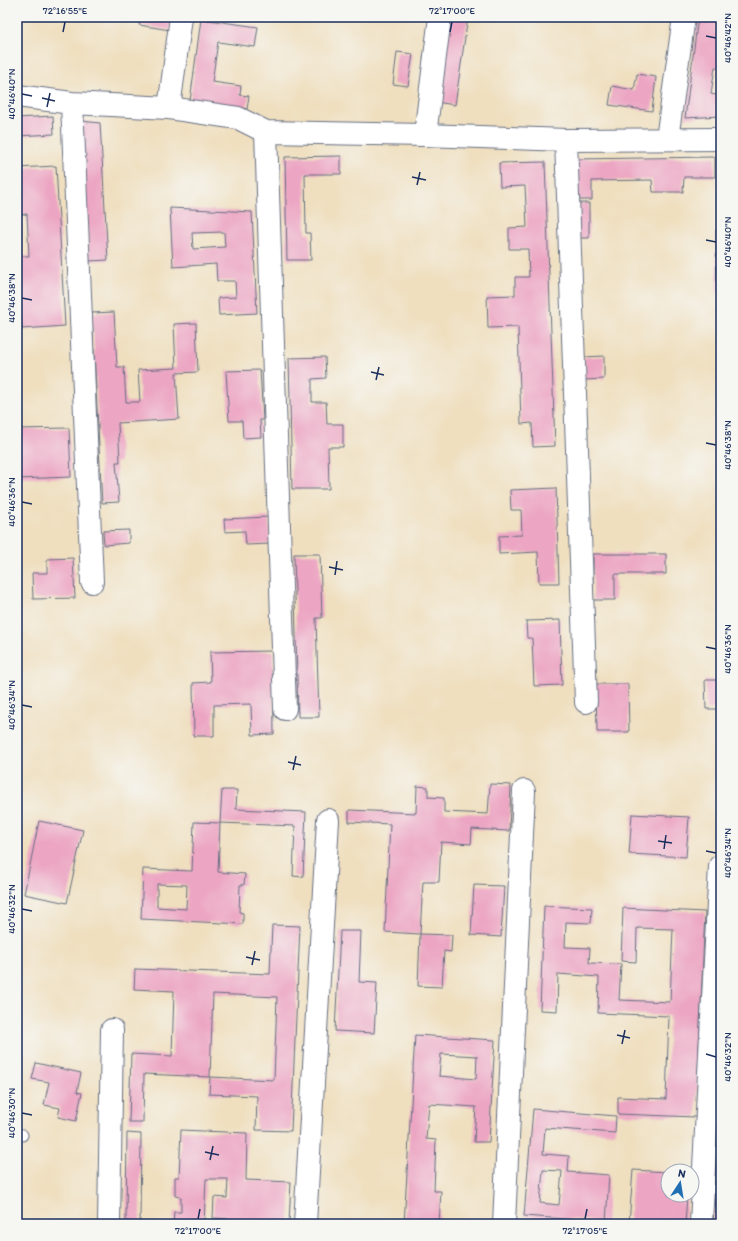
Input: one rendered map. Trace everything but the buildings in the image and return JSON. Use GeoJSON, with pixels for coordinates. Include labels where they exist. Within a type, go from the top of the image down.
{"type":"FeatureCollection","features":[{"type":"Feature","properties":{"kind":"street"},"geometry":{"type":"LineString","coordinates":[[170,108],[181,17]]}},
{"type":"Feature","properties":{"kind":"street"},"geometry":{"type":"LineString","coordinates":[[426,135],[440,17]]}},
{"type":"Feature","properties":{"kind":"street"},"geometry":{"type":"LineString","coordinates":[[667,139],[684,17]]}},
{"type":"Feature","properties":{"kind":"street"},"geometry":{"type":"LineString","coordinates":[[17,96],[72,103],[170,108],[238,118],[266,132],[426,135],[566,140],[721,139]]}},
{"type":"Feature","properties":{"kind":"street"},"geometry":{"type":"LineString","coordinates":[[72,103],[92,582]]}},
{"type":"Feature","properties":{"kind":"street"},"geometry":{"type":"LineString","coordinates":[[266,132],[285,709]]}},
{"type":"Feature","properties":{"kind":"street"},"geometry":{"type":"LineString","coordinates":[[566,140],[586,702]]}},
{"type":"Feature","properties":{"kind":"street"},"geometry":{"type":"LineString","coordinates":[[504,1224],[524,791]]}},
{"type":"Feature","properties":{"kind":"street"},"geometry":{"type":"LineString","coordinates":[[305,1224],[328,820]]}},
{"type":"Feature","properties":{"kind":"street"},"geometry":{"type":"LineString","coordinates":[[701,1224],[720,866]]}},
{"type":"Feature","properties":{"kind":"street"},"geometry":{"type":"LineString","coordinates":[[109,1224],[112,1030]]}}]}
